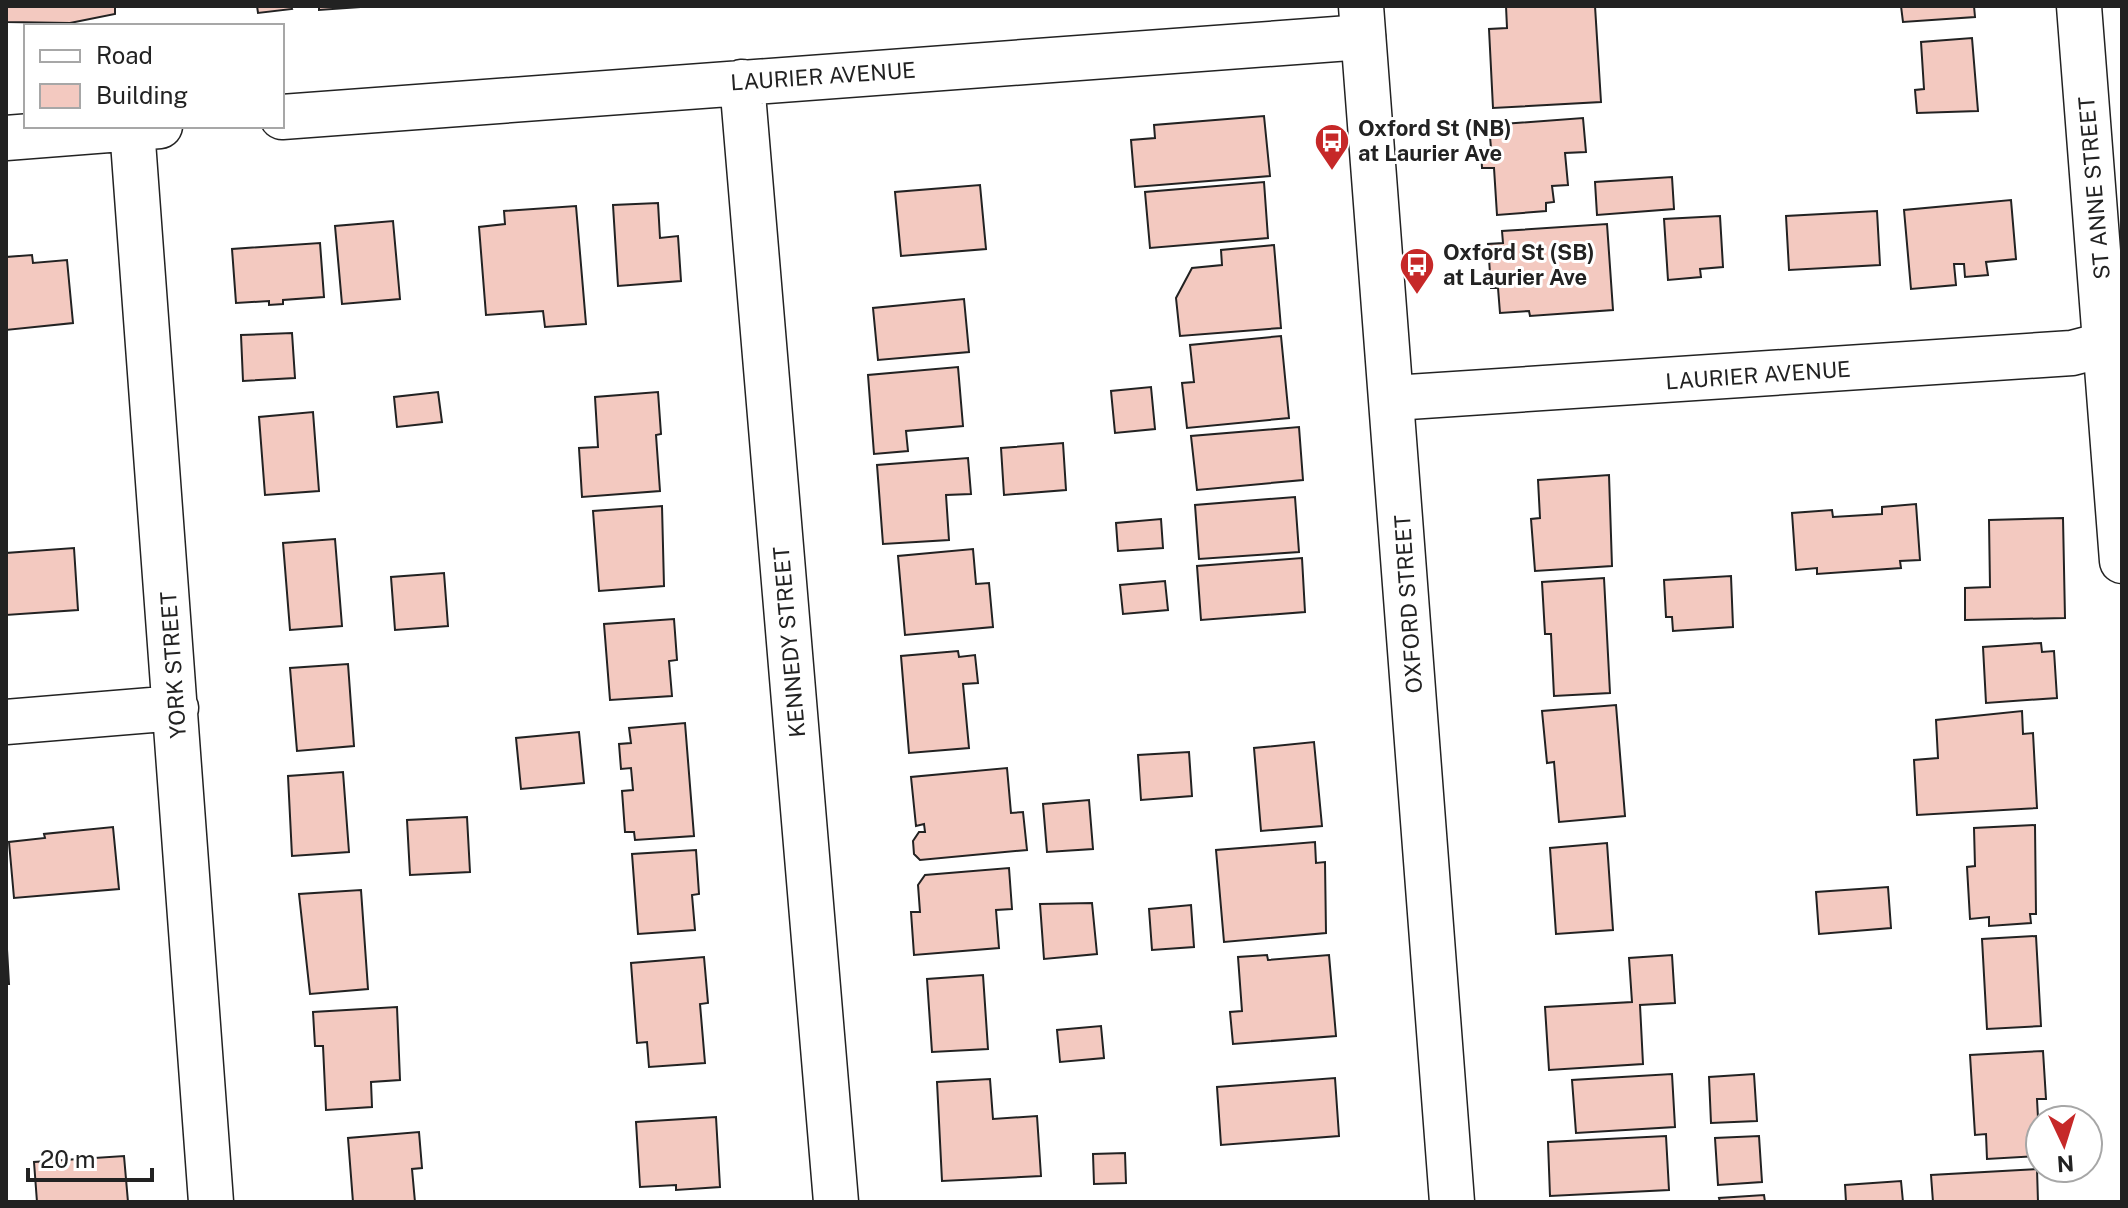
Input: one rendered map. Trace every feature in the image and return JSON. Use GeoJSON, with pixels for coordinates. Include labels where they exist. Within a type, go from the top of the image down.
{"type":"FeatureCollection","features":[{"type":"Feature","properties":{"kind":"street","name":"ST ANNE STREET"},"geometry":{"type":"LineString","coordinates":[[2079,6],[2114,342],[2122,561]]}},
{"type":"Feature","properties":{"kind":"street","name":"LAURIER AVENUE"},"geometry":{"type":"LineString","coordinates":[[284,117],[742,82],[1362,21]]}},
{"type":"Feature","properties":{"kind":"street","name":"OXFORD STREET"},"geometry":{"type":"LineString","coordinates":[[1362,21],[1452,1202]]}},
{"type":"Feature","properties":{"kind":"street","name":"KENNEDY STREET"},"geometry":{"type":"LineString","coordinates":[[742,82],[836,1202]]}},
{"type":"Feature","properties":{"kind":"street"},"geometry":{"type":"LineString","coordinates":[[6,138],[134,128]]}},
{"type":"Feature","properties":{"kind":"street","name":"YORK STREET"},"geometry":{"type":"LineString","coordinates":[[147,128],[176,708],[211,1202]]}},
{"type":"Feature","properties":{"kind":"street","name":"LAURIER AVENUE"},"geometry":{"type":"LineString","coordinates":[[1393,398],[2072,353],[2114,342]]}},
{"type":"Feature","properties":{"kind":"street"},"geometry":{"type":"LineString","coordinates":[[6,722],[176,708]]}},
{"type":"Feature","properties":{"kind":"building"},"geometry":{"type":"Polygon","coordinates":[[[6,6],[115,6],[115,14],[70,23],[6,22],[6,6]]]}},
{"type":"Feature","properties":{"kind":"building"},"geometry":{"type":"Polygon","coordinates":[[[257,6],[291,6],[292,9],[258,13],[257,6]]]}},
{"type":"Feature","properties":{"kind":"building"},"geometry":{"type":"Polygon","coordinates":[[[319,6],[375,6],[319,10],[319,6]]]}},
{"type":"Feature","properties":{"kind":"building"},"geometry":{"type":"Polygon","coordinates":[[[1506,6],[1595,6],[1601,102],[1493,108],[1489,29],[1507,28],[1506,6]]]}},
{"type":"Feature","properties":{"kind":"building"},"geometry":{"type":"Polygon","coordinates":[[[1901,6],[1974,6],[1975,17],[1903,22],[1901,6]]]}},
{"type":"Feature","properties":{"kind":"building"},"geometry":{"type":"Polygon","coordinates":[[[1972,38],[1978,111],[1917,113],[1915,90],[1924,89],[1921,42],[1972,38]]]}},
{"type":"Feature","properties":{"kind":"building"},"geometry":{"type":"Polygon","coordinates":[[[1264,116],[1270,176],[1135,187],[1131,140],[1155,138],[1154,125],[1264,116]]]}},
{"type":"Feature","properties":{"kind":"building"},"geometry":{"type":"Polygon","coordinates":[[[1583,118],[1586,152],[1565,153],[1568,185],[1552,186],[1554,202],[1546,203],[1546,211],[1497,215],[1494,168],[1482,168],[1481,149],[1491,148],[1489,125],[1583,118]]]}},
{"type":"Feature","properties":{"kind":"building"},"geometry":{"type":"Polygon","coordinates":[[[1672,177],[1674,209],[1597,215],[1595,182],[1672,177]]]}},
{"type":"Feature","properties":{"kind":"building"},"geometry":{"type":"Polygon","coordinates":[[[1264,182],[1268,238],[1150,248],[1145,192],[1264,182]]]}},
{"type":"Feature","properties":{"kind":"building"},"geometry":{"type":"Polygon","coordinates":[[[980,185],[986,249],[901,256],[895,192],[980,185]]]}},
{"type":"Feature","properties":{"kind":"building"},"geometry":{"type":"Polygon","coordinates":[[[2011,200],[2016,259],[1986,262],[1988,275],[1965,277],[1964,264],[1954,264],[1956,285],[1911,289],[1904,210],[2011,200]]]}},
{"type":"Feature","properties":{"kind":"building"},"geometry":{"type":"Polygon","coordinates":[[[658,203],[660,238],[678,236],[681,281],[618,286],[613,205],[658,203]]]}},
{"type":"Feature","properties":{"kind":"building"},"geometry":{"type":"Polygon","coordinates":[[[576,206],[586,324],[545,327],[543,311],[486,315],[479,227],[505,224],[504,211],[576,206]]]}},
{"type":"Feature","properties":{"kind":"building"},"geometry":{"type":"Polygon","coordinates":[[[1877,211],[1880,265],[1789,270],[1786,216],[1877,211]]]}},
{"type":"Feature","properties":{"kind":"building"},"geometry":{"type":"Polygon","coordinates":[[[1720,216],[1723,267],[1700,269],[1701,277],[1668,280],[1664,219],[1720,216]]]}},
{"type":"Feature","properties":{"kind":"building"},"geometry":{"type":"Polygon","coordinates":[[[393,221],[400,299],[342,304],[335,226],[393,221]]]}},
{"type":"Feature","properties":{"kind":"building"},"geometry":{"type":"Polygon","coordinates":[[[1607,224],[1613,310],[1530,316],[1529,311],[1500,313],[1498,288],[1491,288],[1488,244],[1503,243],[1502,231],[1607,224]]]}},
{"type":"Feature","properties":{"kind":"building"},"geometry":{"type":"Polygon","coordinates":[[[320,243],[324,297],[283,300],[283,304],[269,305],[269,301],[236,303],[232,249],[320,243]]]}},
{"type":"Feature","properties":{"kind":"building"},"geometry":{"type":"Polygon","coordinates":[[[1274,245],[1281,328],[1180,336],[1176,298],[1192,268],[1222,265],[1221,250],[1274,245]]]}},
{"type":"Feature","properties":{"kind":"building"},"geometry":{"type":"Polygon","coordinates":[[[32,255],[33,263],[67,260],[73,323],[6,330],[6,257],[32,255]]]}},
{"type":"Feature","properties":{"kind":"building"},"geometry":{"type":"Polygon","coordinates":[[[964,299],[969,352],[878,360],[873,308],[964,299]]]}},
{"type":"Feature","properties":{"kind":"building"},"geometry":{"type":"Polygon","coordinates":[[[292,333],[295,378],[243,381],[241,335],[292,333]]]}},
{"type":"Feature","properties":{"kind":"building"},"geometry":{"type":"Polygon","coordinates":[[[1281,336],[1289,418],[1187,428],[1182,383],[1194,382],[1190,345],[1281,336]]]}},
{"type":"Feature","properties":{"kind":"building"},"geometry":{"type":"Polygon","coordinates":[[[958,367],[963,426],[906,431],[908,451],[874,454],[868,375],[958,367]]]}},
{"type":"Feature","properties":{"kind":"building"},"geometry":{"type":"Polygon","coordinates":[[[1151,387],[1155,429],[1115,433],[1111,391],[1151,387]]]}},
{"type":"Feature","properties":{"kind":"building"},"geometry":{"type":"Polygon","coordinates":[[[438,392],[442,422],[397,427],[394,397],[438,392]]]}},
{"type":"Feature","properties":{"kind":"building"},"geometry":{"type":"Polygon","coordinates":[[[658,392],[661,434],[656,435],[660,491],[582,497],[579,448],[598,447],[595,397],[658,392]]]}},
{"type":"Feature","properties":{"kind":"building"},"geometry":{"type":"Polygon","coordinates":[[[313,412],[319,491],[265,495],[259,417],[313,412]]]}},
{"type":"Feature","properties":{"kind":"building"},"geometry":{"type":"Polygon","coordinates":[[[1299,427],[1303,480],[1197,490],[1191,436],[1299,427]]]}},
{"type":"Feature","properties":{"kind":"building"},"geometry":{"type":"Polygon","coordinates":[[[1063,443],[1066,490],[1004,495],[1001,448],[1063,443]]]}},
{"type":"Feature","properties":{"kind":"building"},"geometry":{"type":"Polygon","coordinates":[[[968,458],[971,494],[946,495],[949,540],[883,544],[877,465],[968,458]]]}},
{"type":"Feature","properties":{"kind":"building"},"geometry":{"type":"Polygon","coordinates":[[[1609,475],[1612,566],[1535,571],[1531,519],[1540,518],[1538,480],[1609,475]]]}},
{"type":"Feature","properties":{"kind":"building"},"geometry":{"type":"Polygon","coordinates":[[[1295,497],[1299,552],[1199,559],[1195,505],[1295,497]]]}},
{"type":"Feature","properties":{"kind":"building"},"geometry":{"type":"Polygon","coordinates":[[[1916,504],[1920,560],[1900,561],[1901,568],[1817,574],[1817,568],[1796,570],[1792,513],[1832,510],[1833,517],[1882,514],[1882,507],[1916,504]]]}},
{"type":"Feature","properties":{"kind":"building"},"geometry":{"type":"Polygon","coordinates":[[[662,506],[664,586],[599,591],[593,511],[662,506]]]}},
{"type":"Feature","properties":{"kind":"building"},"geometry":{"type":"Polygon","coordinates":[[[2063,518],[2065,618],[1965,620],[1965,588],[1990,587],[1989,520],[2063,518]]]}},
{"type":"Feature","properties":{"kind":"building"},"geometry":{"type":"Polygon","coordinates":[[[1161,519],[1163,548],[1118,551],[1116,523],[1161,519]]]}},
{"type":"Feature","properties":{"kind":"building"},"geometry":{"type":"Polygon","coordinates":[[[335,539],[342,626],[290,630],[283,543],[335,539]]]}},
{"type":"Feature","properties":{"kind":"building"},"geometry":{"type":"Polygon","coordinates":[[[74,548],[78,610],[6,615],[6,553],[74,548]]]}},
{"type":"Feature","properties":{"kind":"building"},"geometry":{"type":"Polygon","coordinates":[[[973,549],[976,584],[989,583],[993,627],[905,635],[898,556],[973,549]]]}},
{"type":"Feature","properties":{"kind":"building"},"geometry":{"type":"Polygon","coordinates":[[[1302,558],[1305,612],[1201,620],[1197,566],[1302,558]]]}},
{"type":"Feature","properties":{"kind":"building"},"geometry":{"type":"Polygon","coordinates":[[[444,573],[448,626],[395,630],[391,577],[444,573]]]}},
{"type":"Feature","properties":{"kind":"building"},"geometry":{"type":"Polygon","coordinates":[[[1731,576],[1733,627],[1673,631],[1672,617],[1666,617],[1664,580],[1731,576]]]}},
{"type":"Feature","properties":{"kind":"building"},"geometry":{"type":"Polygon","coordinates":[[[1604,578],[1610,693],[1554,696],[1551,634],[1545,634],[1542,582],[1604,578]]]}},
{"type":"Feature","properties":{"kind":"building"},"geometry":{"type":"Polygon","coordinates":[[[1165,581],[1168,610],[1123,614],[1120,585],[1165,581]]]}},
{"type":"Feature","properties":{"kind":"building"},"geometry":{"type":"Polygon","coordinates":[[[674,619],[677,660],[669,661],[672,696],[610,700],[604,624],[674,619]]]}},
{"type":"Feature","properties":{"kind":"building"},"geometry":{"type":"Polygon","coordinates":[[[2041,643],[2042,652],[2054,651],[2057,698],[1986,703],[1983,647],[2041,643]]]}},
{"type":"Feature","properties":{"kind":"building"},"geometry":{"type":"Polygon","coordinates":[[[958,651],[959,657],[975,655],[978,683],[963,684],[969,748],[909,753],[901,656],[958,651]]]}},
{"type":"Feature","properties":{"kind":"building"},"geometry":{"type":"Polygon","coordinates":[[[348,664],[354,746],[297,751],[290,668],[348,664]]]}},
{"type":"Feature","properties":{"kind":"building"},"geometry":{"type":"Polygon","coordinates":[[[1616,705],[1625,816],[1559,822],[1554,762],[1547,763],[1542,711],[1616,705]]]}},
{"type":"Feature","properties":{"kind":"building"},"geometry":{"type":"Polygon","coordinates":[[[2022,711],[2023,734],[2033,733],[2037,808],[1917,815],[1914,760],[1938,758],[1936,720],[2022,711]]]}},
{"type":"Feature","properties":{"kind":"building"},"geometry":{"type":"Polygon","coordinates":[[[685,723],[694,836],[635,840],[634,832],[625,832],[622,791],[633,790],[631,768],[621,769],[619,744],[631,743],[629,728],[685,723]]]}},
{"type":"Feature","properties":{"kind":"building"},"geometry":{"type":"Polygon","coordinates":[[[579,732],[584,783],[521,789],[516,738],[579,732]]]}},
{"type":"Feature","properties":{"kind":"building"},"geometry":{"type":"Polygon","coordinates":[[[1314,742],[1322,826],[1261,831],[1254,748],[1314,742]]]}},
{"type":"Feature","properties":{"kind":"building"},"geometry":{"type":"Polygon","coordinates":[[[1189,752],[1192,796],[1141,800],[1138,755],[1189,752]]]}},
{"type":"Feature","properties":{"kind":"building"},"geometry":{"type":"Polygon","coordinates":[[[1007,768],[1011,813],[1023,812],[1027,850],[920,860],[914,854],[913,841],[919,832],[925,832],[924,824],[916,826],[911,777],[1007,768]]]}},
{"type":"Feature","properties":{"kind":"building"},"geometry":{"type":"Polygon","coordinates":[[[343,772],[349,852],[292,856],[288,776],[343,772]]]}},
{"type":"Feature","properties":{"kind":"building"},"geometry":{"type":"Polygon","coordinates":[[[1089,800],[1093,849],[1047,852],[1043,804],[1089,800]]]}},
{"type":"Feature","properties":{"kind":"building"},"geometry":{"type":"Polygon","coordinates":[[[467,817],[470,872],[410,875],[407,820],[467,817]]]}},
{"type":"Feature","properties":{"kind":"building"},"geometry":{"type":"Polygon","coordinates":[[[2035,825],[2036,914],[2030,914],[2031,923],[1989,926],[1989,917],[1970,919],[1967,867],[1975,866],[1974,828],[2035,825]]]}},
{"type":"Feature","properties":{"kind":"building"},"geometry":{"type":"Polygon","coordinates":[[[113,827],[119,889],[14,898],[9,842],[45,838],[44,834],[113,827]]]}},
{"type":"Feature","properties":{"kind":"building"},"geometry":{"type":"Polygon","coordinates":[[[1315,842],[1316,863],[1325,862],[1326,933],[1224,942],[1216,850],[1315,842]]]}},
{"type":"Feature","properties":{"kind":"building"},"geometry":{"type":"Polygon","coordinates":[[[1607,843],[1613,930],[1556,934],[1550,848],[1607,843]]]}},
{"type":"Feature","properties":{"kind":"building"},"geometry":{"type":"Polygon","coordinates":[[[696,850],[699,894],[692,895],[695,930],[638,934],[632,854],[696,850]]]}},
{"type":"Feature","properties":{"kind":"building"},"geometry":{"type":"Polygon","coordinates":[[[1009,868],[1012,909],[996,910],[999,948],[914,955],[911,912],[920,912],[918,885],[925,875],[1009,868]]]}},
{"type":"Feature","properties":{"kind":"building"},"geometry":{"type":"Polygon","coordinates":[[[1888,887],[1891,928],[1819,934],[1816,892],[1888,887]]]}},
{"type":"Feature","properties":{"kind":"building"},"geometry":{"type":"Polygon","coordinates":[[[361,890],[368,989],[310,994],[299,894],[361,890]]]}},
{"type":"Feature","properties":{"kind":"building"},"geometry":{"type":"Polygon","coordinates":[[[1092,903],[1097,954],[1044,959],[1040,904],[1092,903]]]}},
{"type":"Feature","properties":{"kind":"building"},"geometry":{"type":"Polygon","coordinates":[[[1191,905],[1194,947],[1152,950],[1149,909],[1191,905]]]}},
{"type":"Feature","properties":{"kind":"building"},"geometry":{"type":"Polygon","coordinates":[[[6,932],[9,984],[6,984],[6,932]]]}},
{"type":"Feature","properties":{"kind":"building"},"geometry":{"type":"Polygon","coordinates":[[[2036,936],[2041,1026],[1987,1029],[1982,939],[2036,936]]]}},
{"type":"Feature","properties":{"kind":"building"},"geometry":{"type":"Polygon","coordinates":[[[1267,955],[1268,960],[1329,955],[1336,1036],[1233,1044],[1230,1012],[1242,1011],[1238,957],[1267,955]]]}},
{"type":"Feature","properties":{"kind":"building"},"geometry":{"type":"Polygon","coordinates":[[[1672,955],[1675,1003],[1640,1005],[1643,1064],[1549,1070],[1545,1007],[1632,1002],[1629,958],[1672,955]]]}},
{"type":"Feature","properties":{"kind":"building"},"geometry":{"type":"Polygon","coordinates":[[[704,957],[708,1003],[700,1004],[705,1063],[649,1067],[647,1042],[637,1043],[631,963],[704,957]]]}},
{"type":"Feature","properties":{"kind":"building"},"geometry":{"type":"Polygon","coordinates":[[[983,975],[988,1049],[932,1052],[927,979],[983,975]]]}},
{"type":"Feature","properties":{"kind":"building"},"geometry":{"type":"Polygon","coordinates":[[[397,1007],[400,1080],[371,1082],[372,1107],[326,1110],[323,1046],[315,1046],[313,1012],[397,1007]]]}},
{"type":"Feature","properties":{"kind":"building"},"geometry":{"type":"Polygon","coordinates":[[[1101,1026],[1104,1058],[1060,1062],[1057,1030],[1101,1026]]]}},
{"type":"Feature","properties":{"kind":"building"},"geometry":{"type":"Polygon","coordinates":[[[2043,1051],[2046,1099],[2037,1099],[2037,1104],[2024,1104],[2024,1157],[1987,1159],[1986,1134],[1975,1135],[1970,1055],[2043,1051]]]}},
{"type":"Feature","properties":{"kind":"building"},"geometry":{"type":"Polygon","coordinates":[[[1672,1074],[1675,1127],[1576,1133],[1572,1080],[1672,1074]]]}},
{"type":"Feature","properties":{"kind":"building"},"geometry":{"type":"Polygon","coordinates":[[[1754,1074],[1757,1121],[1711,1123],[1709,1077],[1754,1074]]]}},
{"type":"Feature","properties":{"kind":"building"},"geometry":{"type":"Polygon","coordinates":[[[1335,1078],[1339,1136],[1221,1145],[1217,1087],[1335,1078]]]}},
{"type":"Feature","properties":{"kind":"building"},"geometry":{"type":"Polygon","coordinates":[[[990,1079],[993,1119],[1037,1116],[1041,1176],[942,1181],[937,1082],[990,1079]]]}},
{"type":"Feature","properties":{"kind":"building"},"geometry":{"type":"Polygon","coordinates":[[[716,1117],[720,1187],[676,1190],[676,1185],[640,1187],[636,1122],[716,1117]]]}},
{"type":"Feature","properties":{"kind":"building"},"geometry":{"type":"Polygon","coordinates":[[[419,1132],[422,1168],[412,1169],[415,1202],[353,1202],[348,1138],[419,1132]]]}},
{"type":"Feature","properties":{"kind":"building"},"geometry":{"type":"Polygon","coordinates":[[[1666,1136],[1669,1190],[1550,1196],[1548,1142],[1666,1136]]]}},
{"type":"Feature","properties":{"kind":"building"},"geometry":{"type":"Polygon","coordinates":[[[1759,1136],[1762,1182],[1718,1185],[1715,1138],[1759,1136]]]}},
{"type":"Feature","properties":{"kind":"building"},"geometry":{"type":"Polygon","coordinates":[[[1125,1153],[1126,1183],[1094,1184],[1093,1154],[1125,1153]]]}},
{"type":"Feature","properties":{"kind":"building"},"geometry":{"type":"Polygon","coordinates":[[[124,1156],[128,1202],[37,1202],[34,1162],[124,1156]]]}},
{"type":"Feature","properties":{"kind":"building"},"geometry":{"type":"Polygon","coordinates":[[[2024,1170],[2024,1184],[2037,1184],[2038,1202],[1933,1202],[1931,1175],[2024,1170]]]}},
{"type":"Feature","properties":{"kind":"building"},"geometry":{"type":"Polygon","coordinates":[[[1901,1181],[1903,1202],[1846,1202],[1845,1185],[1901,1181]]]}},
{"type":"Feature","properties":{"kind":"building"},"geometry":{"type":"Polygon","coordinates":[[[1764,1195],[1765,1202],[1720,1202],[1719,1198],[1764,1195]]]}},
{"type":"Feature","properties":{"kind":"place","name":"Oxford St (NB) at Laurier Ave"},"geometry":{"type":"Point","coordinates":[1332,172]}},
{"type":"Feature","properties":{"kind":"place","name":"Oxford St (SB) at Laurier Ave"},"geometry":{"type":"Point","coordinates":[1417,296]}}]}
